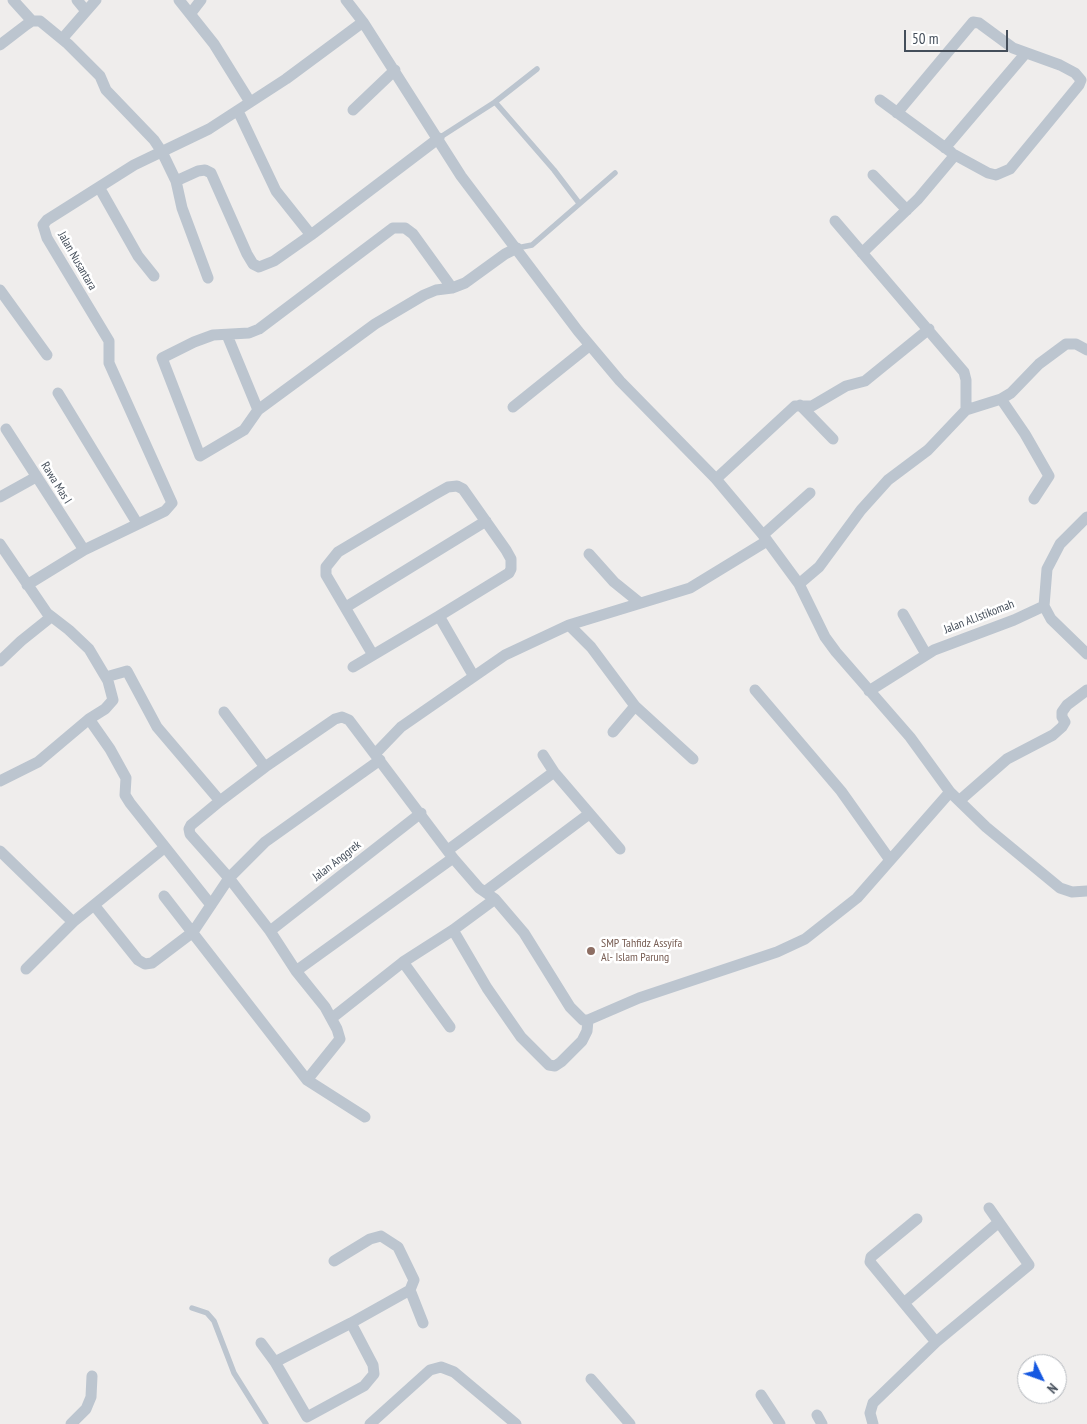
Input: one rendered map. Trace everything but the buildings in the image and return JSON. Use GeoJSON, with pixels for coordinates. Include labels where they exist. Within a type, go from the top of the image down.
{"type":"FeatureCollection","features":[{"type":"Feature","properties":{"kind":"street"},"geometry":{"type":"LineString","coordinates":[[13,0],[32,21],[45,24],[100,76],[106,90],[162,152],[176,181],[182,208],[208,278]]}},
{"type":"Feature","properties":{"kind":"street"},"geometry":{"type":"LineString","coordinates":[[77,0],[86,11]]}},
{"type":"Feature","properties":{"kind":"street"},"geometry":{"type":"LineString","coordinates":[[62,39],[96,0]]}},
{"type":"Feature","properties":{"kind":"street"},"geometry":{"type":"LineString","coordinates":[[179,0],[214,44],[250,102]]}},
{"type":"Feature","properties":{"kind":"street"},"geometry":{"type":"LineString","coordinates":[[191,13],[201,0]]}},
{"type":"Feature","properties":{"kind":"street"},"geometry":{"type":"LineString","coordinates":[[346,0],[395,70],[461,176],[589,346],[665,430],[716,480],[765,538],[798,584],[825,637],[869,692],[910,737],[950,792],[986,827],[1060,888],[1072,892],[1087,891]]}},
{"type":"Feature","properties":{"kind":"street"},"geometry":{"type":"LineString","coordinates":[[0,45],[32,21]]}},
{"type":"Feature","properties":{"kind":"street","name":"Jalan Nusantara"},"geometry":{"type":"LineString","coordinates":[[27,585],[84,550],[165,511],[172,503],[110,363],[109,341],[43,230],[43,225],[47,220],[134,165],[209,129],[286,79],[363,22]]}},
{"type":"Feature","properties":{"kind":"street"},"geometry":{"type":"LineString","coordinates":[[880,100],[897,113],[955,155],[988,173],[996,175],[1004,173],[1079,85],[1081,80],[1075,73],[1060,65],[1025,54],[1003,42],[979,22],[973,22],[897,113]]}},
{"type":"Feature","properties":{"kind":"street"},"geometry":{"type":"LineString","coordinates":[[945,148],[1025,54]]}},
{"type":"Feature","properties":{"kind":"street"},"geometry":{"type":"LineString","coordinates":[[353,110],[395,70]]}},
{"type":"Feature","properties":{"kind":"street"},"geometry":{"type":"LineString","coordinates":[[238,110],[276,192],[311,235]]}},
{"type":"Feature","properties":{"kind":"street"},"geometry":{"type":"LineString","coordinates":[[176,181],[198,171],[205,170],[210,173],[247,254],[256,267],[274,261],[311,235],[439,138]]}},
{"type":"Feature","properties":{"kind":"street"},"geometry":{"type":"LineString","coordinates":[[862,253],[907,210],[955,155]]}},
{"type":"Feature","properties":{"kind":"street"},"geometry":{"type":"LineString","coordinates":[[873,176],[907,210]]}},
{"type":"Feature","properties":{"kind":"street"},"geometry":{"type":"LineString","coordinates":[[99,187],[138,256],[154,276]]}},
{"type":"Feature","properties":{"kind":"street"},"geometry":{"type":"LineString","coordinates":[[835,221],[964,372],[966,380],[966,410]]}},
{"type":"Feature","properties":{"kind":"street"},"geometry":{"type":"LineString","coordinates":[[452,288],[413,234],[405,228],[393,228],[259,329],[249,334],[213,335],[162,358],[200,456],[244,430],[258,410],[335,352],[408,303],[436,290],[452,288],[465,283],[505,254],[517,248]]}},
{"type":"Feature","properties":{"kind":"street"},"geometry":{"type":"LineString","coordinates":[[0,290],[47,355]]}},
{"type":"Feature","properties":{"kind":"street"},"geometry":{"type":"LineString","coordinates":[[716,480],[790,410],[800,405],[812,406],[846,386],[865,381],[929,330]]}},
{"type":"Feature","properties":{"kind":"street"},"geometry":{"type":"LineString","coordinates":[[227,335],[258,410]]}},
{"type":"Feature","properties":{"kind":"street"},"geometry":{"type":"LineString","coordinates":[[798,584],[819,567],[861,510],[888,480],[928,450],[966,410],[1001,399],[1011,393],[1055,350],[1066,344],[1076,344],[1087,350]]}},
{"type":"Feature","properties":{"kind":"street"},"geometry":{"type":"LineString","coordinates":[[513,407],[589,346]]}},
{"type":"Feature","properties":{"kind":"street"},"geometry":{"type":"LineString","coordinates":[[58,393],[137,523]]}},
{"type":"Feature","properties":{"kind":"street"},"geometry":{"type":"LineString","coordinates":[[1001,399],[1050,476],[1034,499]]}},
{"type":"Feature","properties":{"kind":"street"},"geometry":{"type":"LineString","coordinates":[[800,405],[833,439]]}},
{"type":"Feature","properties":{"kind":"street","name":"Rawa Mas I"},"geometry":{"type":"LineString","coordinates":[[6,429],[84,550]]}},
{"type":"Feature","properties":{"kind":"street"},"geometry":{"type":"LineString","coordinates":[[0,497],[36,477]]}},
{"type":"Feature","properties":{"kind":"street"},"geometry":{"type":"LineString","coordinates":[[353,667],[509,574],[512,569],[511,559],[463,489],[457,486],[448,487],[338,552],[326,567],[326,575],[373,655]]}},
{"type":"Feature","properties":{"kind":"street"},"geometry":{"type":"LineString","coordinates":[[94,904],[138,960],[145,964],[152,963],[194,932],[229,878],[265,842],[377,757],[401,727],[473,675],[505,655],[568,625],[695,586],[765,538],[810,493]]}},
{"type":"Feature","properties":{"kind":"street"},"geometry":{"type":"LineString","coordinates":[[1087,517],[1060,544],[1048,569],[1044,606],[1051,619],[1087,654]]}},
{"type":"Feature","properties":{"kind":"street"},"geometry":{"type":"LineString","coordinates":[[346,607],[486,521]]}},
{"type":"Feature","properties":{"kind":"street"},"geometry":{"type":"LineString","coordinates":[[0,781],[38,762],[89,719],[104,709],[112,700],[106,677],[89,649],[69,630],[50,617],[2,551]]}},
{"type":"Feature","properties":{"kind":"street"},"geometry":{"type":"LineString","coordinates":[[589,554],[614,582],[640,603]]}},
{"type":"Feature","properties":{"kind":"street","name":"Jalan Al.Istikomah"},"geometry":{"type":"LineString","coordinates":[[869,692],[926,654],[951,642],[1014,620],[1044,606]]}},
{"type":"Feature","properties":{"kind":"street"},"geometry":{"type":"LineString","coordinates":[[903,614],[926,654]]}},
{"type":"Feature","properties":{"kind":"street"},"geometry":{"type":"LineString","coordinates":[[439,616],[473,675]]}},
{"type":"Feature","properties":{"kind":"street"},"geometry":{"type":"LineString","coordinates":[[0,662],[21,641],[50,617]]}},
{"type":"Feature","properties":{"kind":"street"},"geometry":{"type":"LineString","coordinates":[[568,625],[592,646],[635,706],[693,759]]}},
{"type":"Feature","properties":{"kind":"street"},"geometry":{"type":"LineString","coordinates":[[106,677],[127,672],[157,727],[220,801]]}},
{"type":"Feature","properties":{"kind":"street"},"geometry":{"type":"LineString","coordinates":[[755,690],[841,791],[890,860]]}},
{"type":"Feature","properties":{"kind":"street"},"geometry":{"type":"LineString","coordinates":[[959,800],[1007,759],[1053,735],[1065,722],[1062,712],[1067,705],[1087,690]]}},
{"type":"Feature","properties":{"kind":"street"},"geometry":{"type":"LineString","coordinates":[[613,732],[635,706]]}},
{"type":"Feature","properties":{"kind":"street"},"geometry":{"type":"LineString","coordinates":[[224,712],[265,767]]}},
{"type":"Feature","properties":{"kind":"street"},"geometry":{"type":"LineString","coordinates":[[307,1080],[340,1039],[332,1018],[296,971],[270,931],[229,878],[190,834],[189,829],[220,801],[265,767],[335,719],[342,717],[349,720],[451,854],[479,888],[490,895],[524,933],[570,1007],[584,1020],[588,1020],[638,998],[777,952],[805,939],[857,898],[950,792]]}},
{"type":"Feature","properties":{"kind":"street"},"geometry":{"type":"LineString","coordinates":[[89,719],[110,749],[126,778],[125,795],[164,848],[211,905]]}},
{"type":"Feature","properties":{"kind":"street"},"geometry":{"type":"LineString","coordinates":[[543,755],[554,772],[620,849]]}},
{"type":"Feature","properties":{"kind":"street"},"geometry":{"type":"LineString","coordinates":[[296,971],[451,854],[554,772]]}},
{"type":"Feature","properties":{"kind":"street","name":"Jalan Anggrek"},"geometry":{"type":"LineString","coordinates":[[270,931],[421,813]]}},
{"type":"Feature","properties":{"kind":"street"},"geometry":{"type":"LineString","coordinates":[[332,1018],[403,962],[453,930],[490,895],[590,814]]}},
{"type":"Feature","properties":{"kind":"street"},"geometry":{"type":"LineString","coordinates":[[26,969],[73,922],[164,848]]}},
{"type":"Feature","properties":{"kind":"street"},"geometry":{"type":"LineString","coordinates":[[0,851],[73,922]]}},
{"type":"Feature","properties":{"kind":"street"},"geometry":{"type":"LineString","coordinates":[[164,896],[194,932],[307,1080],[364,1117]]}},
{"type":"Feature","properties":{"kind":"street"},"geometry":{"type":"LineString","coordinates":[[453,930],[487,988],[521,1037],[549,1065],[555,1066],[562,1062],[582,1041],[588,1031],[588,1020]]}},
{"type":"Feature","properties":{"kind":"street"},"geometry":{"type":"LineString","coordinates":[[403,962],[450,1026]]}},
{"type":"Feature","properties":{"kind":"street"},"geometry":{"type":"LineString","coordinates":[[873,1424],[870,1414],[873,1403],[936,1342],[1028,1265],[989,1208]]}},
{"type":"Feature","properties":{"kind":"street"},"geometry":{"type":"LineString","coordinates":[[917,1219],[870,1260],[871,1264],[936,1342]]}},
{"type":"Feature","properties":{"kind":"street"},"geometry":{"type":"LineString","coordinates":[[904,1303],[999,1222]]}},
{"type":"Feature","properties":{"kind":"street"},"geometry":{"type":"LineString","coordinates":[[334,1261],[370,1239],[385,1237],[398,1247],[414,1277],[410,1290],[423,1323]]}},
{"type":"Feature","properties":{"kind":"street"},"geometry":{"type":"LineString","coordinates":[[275,1362],[410,1290]]}},
{"type":"Feature","properties":{"kind":"street"},"geometry":{"type":"LineString","coordinates":[[261,1343],[275,1362],[305,1421],[364,1386],[374,1374],[373,1365],[351,1323]]}},
{"type":"Feature","properties":{"kind":"street"},"geometry":{"type":"LineString","coordinates":[[370,1424],[430,1370],[442,1367],[454,1372],[516,1424]]}},
{"type":"Feature","properties":{"kind":"street"},"geometry":{"type":"LineString","coordinates":[[71,1424],[86,1409],[91,1397],[92,1376]]}},
{"type":"Feature","properties":{"kind":"street"},"geometry":{"type":"LineString","coordinates":[[591,1379],[630,1424]]}},
{"type":"Feature","properties":{"kind":"street"},"geometry":{"type":"LineString","coordinates":[[761,1395],[780,1424]]}},
{"type":"Feature","properties":{"kind":"lane"},"geometry":{"type":"LineString","coordinates":[[439,138],[495,102],[536,69]]}},
{"type":"Feature","properties":{"kind":"lane"},"geometry":{"type":"LineString","coordinates":[[495,102],[554,170],[579,203]]}},
{"type":"Feature","properties":{"kind":"lane"},"geometry":{"type":"LineString","coordinates":[[517,248],[532,245],[615,173]]}},
{"type":"Feature","properties":{"kind":"lane"},"geometry":{"type":"LineString","coordinates":[[192,1308],[207,1313],[214,1321],[234,1373],[266,1424]]}},
{"type":"Feature","properties":{"kind":"place","name":"SMP Tahfidz Assyifa Al- Islam Parung"},"geometry":{"type":"Point","coordinates":[591,951]}}]}
